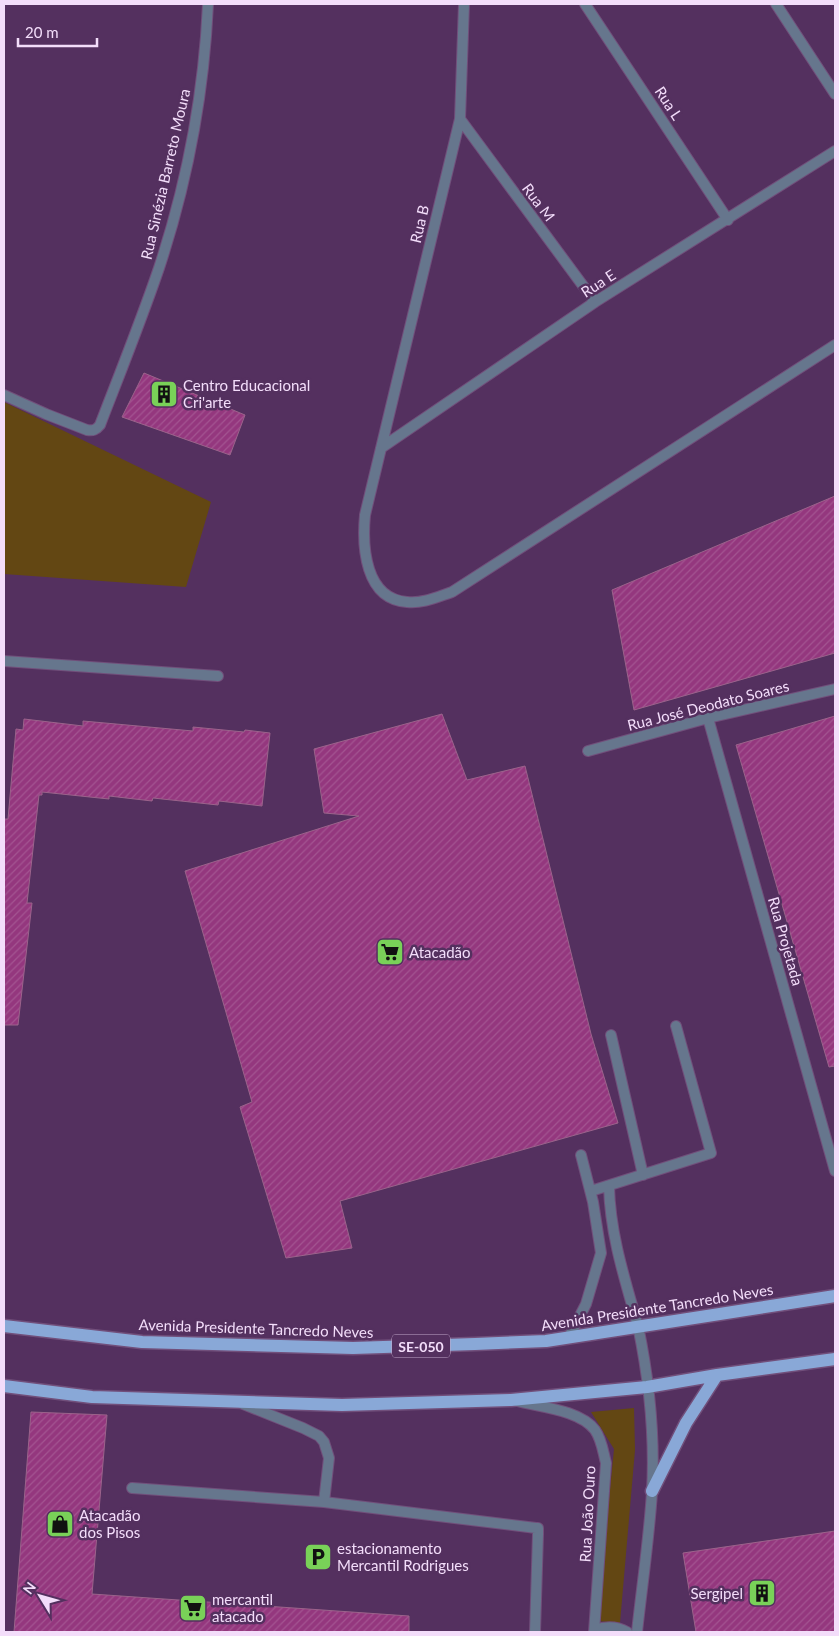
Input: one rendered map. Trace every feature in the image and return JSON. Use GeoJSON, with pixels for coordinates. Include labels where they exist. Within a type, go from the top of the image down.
{"type":"FeatureCollection","features":[{"type":"Feature","properties":{"kind":"main road","name":"Avenida Presidente Tancredo Neves"},"geometry":{"type":"LineString","coordinates":[[4,1326],[142,1342],[353,1348],[546,1341],[835,1296]]}},
{"type":"Feature","properties":{"kind":"main road"},"geometry":{"type":"LineString","coordinates":[[4,1386],[92,1397],[342,1404],[511,1400],[647,1387],[717,1375],[835,1359]]}},
{"type":"Feature","properties":{"kind":"main road"},"geometry":{"type":"LineString","coordinates":[[652,1491],[686,1423],[717,1375]]}},
{"type":"Feature","properties":{"kind":"street","name":"Rua Sinézia Barreto Moura"},"geometry":{"type":"LineString","coordinates":[[4,395],[38,411],[87,430],[97,429],[159,269],[173,222],[198,113],[206,43],[208,4]]}},
{"type":"Feature","properties":{"kind":"street","name":"Rua B"},"geometry":{"type":"LineString","coordinates":[[464,4],[460,119],[365,515],[364,548],[370,576],[379,590],[391,598],[406,602],[424,601],[452,592],[835,345]]}},
{"type":"Feature","properties":{"kind":"street","name":"Rua L"},"geometry":{"type":"LineString","coordinates":[[585,4],[728,220]]}},
{"type":"Feature","properties":{"kind":"street"},"geometry":{"type":"LineString","coordinates":[[776,4],[835,94]]}},
{"type":"Feature","properties":{"kind":"street","name":"Rua M"},"geometry":{"type":"LineString","coordinates":[[460,119],[595,302]]}},
{"type":"Feature","properties":{"kind":"street","name":"Rua E"},"geometry":{"type":"LineString","coordinates":[[381,448],[595,302],[835,151]]}},
{"type":"Feature","properties":{"kind":"street"},"geometry":{"type":"LineString","coordinates":[[4,661],[218,676]]}},
{"type":"Feature","properties":{"kind":"street","name":"Rua José Deodato Soares"},"geometry":{"type":"LineString","coordinates":[[588,751],[708,718],[835,689]]}},
{"type":"Feature","properties":{"kind":"street","name":"Rua Projetada"},"geometry":{"type":"LineString","coordinates":[[708,718],[835,1171]]}},
{"type":"Feature","properties":{"kind":"street"},"geometry":{"type":"LineString","coordinates":[[591,1191],[711,1153],[676,1026]]}},
{"type":"Feature","properties":{"kind":"street"},"geometry":{"type":"LineString","coordinates":[[611,1035],[643,1175]]}},
{"type":"Feature","properties":{"kind":"street"},"geometry":{"type":"LineString","coordinates":[[569,1337],[586,1304],[600,1253],[591,1191],[582,1155]]}},
{"type":"Feature","properties":{"kind":"street"},"geometry":{"type":"LineString","coordinates":[[609,1186],[610,1207],[617,1248],[644,1356],[651,1432],[652,1491],[637,1632]]}},
{"type":"Feature","properties":{"kind":"street","name":"Rua João Ouro"},"geometry":{"type":"LineString","coordinates":[[511,1400],[572,1414],[584,1420],[595,1430],[602,1443],[606,1463],[594,1631]]}},
{"type":"Feature","properties":{"kind":"street"},"geometry":{"type":"LineString","coordinates":[[235,1401],[319,1436],[324,1442],[329,1458],[324,1502]]}},
{"type":"Feature","properties":{"kind":"street"},"geometry":{"type":"LineString","coordinates":[[132,1488],[324,1502],[538,1528],[535,1632]]}},
{"type":"Feature","properties":{"kind":"street"},"geometry":{"type":"LineString","coordinates":[[594,1631],[604,1627],[612,1627],[627,1632]]}},
{"type":"Feature","properties":{"kind":"shaded area"},"geometry":{"type":"Polygon","coordinates":[[[4,402],[211,502],[186,587],[4,574],[4,402]]]}},
{"type":"Feature","properties":{"kind":"shaded area"},"geometry":{"type":"Polygon","coordinates":[[[634,1408],[635,1450],[620,1623],[597,1621],[614,1449],[591,1412],[634,1408]]]}},
{"type":"Feature","properties":{"kind":"building","name":"Centro Educacional Cri'arte"},"geometry":{"type":"Polygon","coordinates":[[[144,373],[245,415],[230,455],[122,417],[144,373]]]}},
{"type":"Feature","properties":{"kind":"building"},"geometry":{"type":"Polygon","coordinates":[[[835,496],[835,653],[634,710],[612,590],[835,496]]]}},
{"type":"Feature","properties":{"kind":"building","name":"Atacadão"},"geometry":{"type":"Polygon","coordinates":[[[442,714],[467,780],[525,766],[591,1034],[618,1123],[340,1201],[352,1248],[286,1258],[240,1107],[252,1102],[185,871],[359,816],[324,813],[314,749],[442,714]]]}},
{"type":"Feature","properties":{"kind":"building"},"geometry":{"type":"Polygon","coordinates":[[[835,716],[835,1066],[829,1067],[736,745],[835,716]]]}},
{"type":"Feature","properties":{"kind":"building"},"geometry":{"type":"Polygon","coordinates":[[[24,719],[83,726],[83,721],[193,731],[193,727],[270,733],[262,806],[219,801],[218,805],[153,798],[152,801],[109,796],[109,799],[42,792],[42,795],[39,795],[27,903],[32,903],[18,1025],[4,1025],[4,819],[8,819],[16,729],[23,730],[24,719]]]}},
{"type":"Feature","properties":{"kind":"building","name":"Atacadão dos Pisos"},"geometry":{"type":"Polygon","coordinates":[[[31,1412],[107,1415],[92,1594],[409,1616],[409,1632],[14,1632],[31,1412]]]}},
{"type":"Feature","properties":{"kind":"building","name":"Sergipel"},"geometry":{"type":"Polygon","coordinates":[[[835,1531],[835,1632],[696,1632],[683,1553],[835,1531]]]}},
{"type":"Feature","properties":{"kind":"place","name":"Centro Educacional Cri'arte"},"geometry":{"type":"Point","coordinates":[164,394]}},
{"type":"Feature","properties":{"kind":"place","name":"Atacadão"},"geometry":{"type":"Point","coordinates":[390,952]}},
{"type":"Feature","properties":{"kind":"place","name":"Atacadão dos Pisos"},"geometry":{"type":"Point","coordinates":[60,1524]}},
{"type":"Feature","properties":{"kind":"place","name":"estacionamento Mercantil Rodrigues"},"geometry":{"type":"Point","coordinates":[318,1557]}},
{"type":"Feature","properties":{"kind":"place","name":"Sergipel"},"geometry":{"type":"Point","coordinates":[762,1593]}},
{"type":"Feature","properties":{"kind":"place","name":"mercantil atacado"},"geometry":{"type":"Point","coordinates":[193,1608]}}]}
